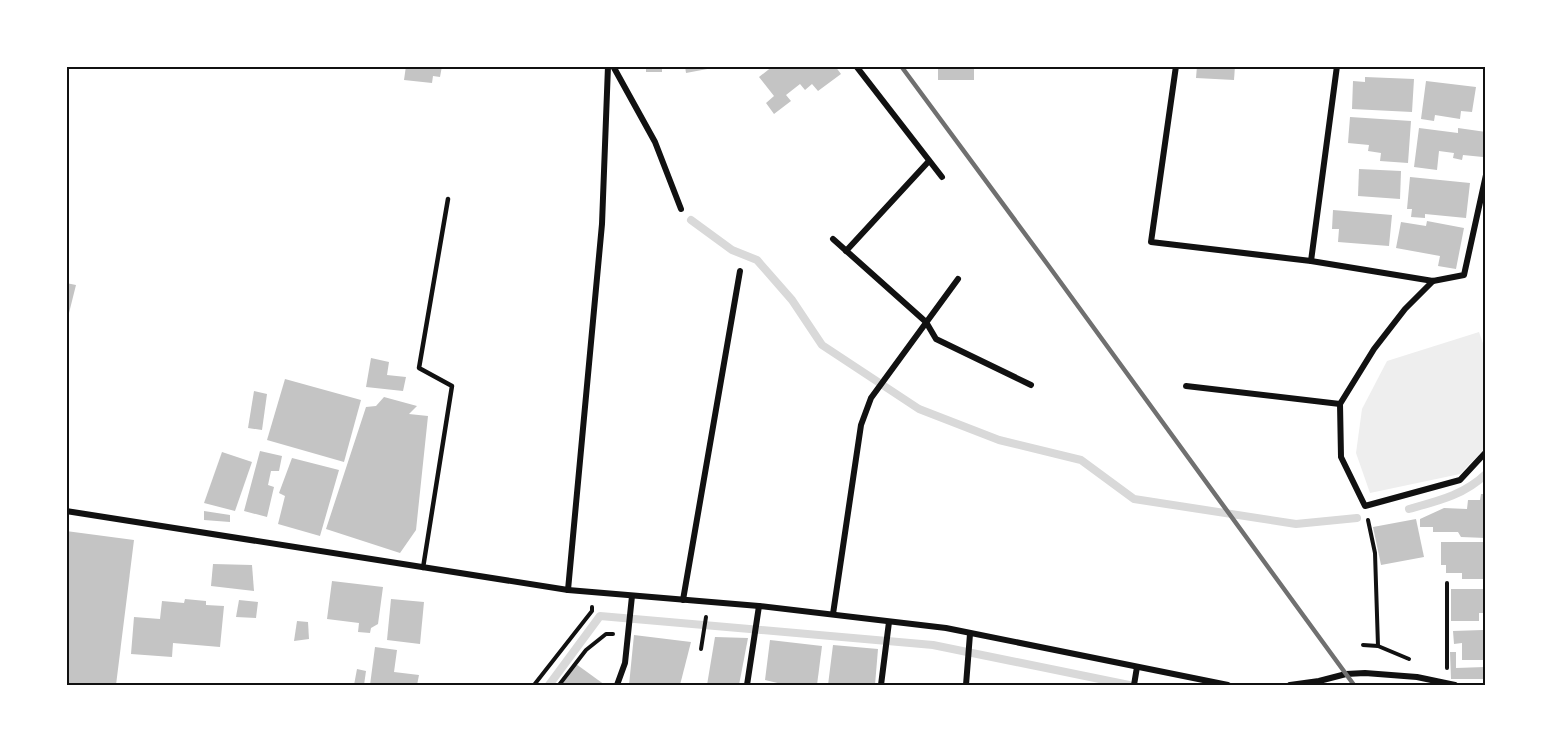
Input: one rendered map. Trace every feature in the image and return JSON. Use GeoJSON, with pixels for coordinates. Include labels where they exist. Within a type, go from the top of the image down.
{"type":"FeatureCollection","features":[{"type":"Feature","properties":{"kind":"street"},"geometry":{"type":"LineString","coordinates":[[568,590],[602,224],[608,66]]}},
{"type":"Feature","properties":{"kind":"street"},"geometry":{"type":"LineString","coordinates":[[613,66],[655,142],[681,208]]}},
{"type":"Feature","properties":{"kind":"street"},"geometry":{"type":"LineString","coordinates":[[856,66],[942,177]]}},
{"type":"Feature","properties":{"kind":"street"},"geometry":{"type":"LineString","coordinates":[[1176,66],[1151,242],[1311,261],[1433,280],[1464,275],[1486,175]]}},
{"type":"Feature","properties":{"kind":"street"},"geometry":{"type":"LineString","coordinates":[[1311,261],[1337,66]]}},
{"type":"Feature","properties":{"kind":"street"},"geometry":{"type":"LineString","coordinates":[[846,251],[929,161]]}},
{"type":"Feature","properties":{"kind":"street"},"geometry":{"type":"LineString","coordinates":[[833,239],[926,322],[936,339],[1030,385]]}},
{"type":"Feature","properties":{"kind":"street"},"geometry":{"type":"LineString","coordinates":[[683,600],[740,271]]}},
{"type":"Feature","properties":{"kind":"street"},"geometry":{"type":"LineString","coordinates":[[833,614],[861,425],[871,398],[958,279]]}},
{"type":"Feature","properties":{"kind":"street"},"geometry":{"type":"LineString","coordinates":[[1433,280],[1405,309],[1374,349],[1340,404],[1341,457],[1365,506],[1460,480],[1486,452]]}},
{"type":"Feature","properties":{"kind":"street"},"geometry":{"type":"LineString","coordinates":[[1186,386],[1340,404]]}},
{"type":"Feature","properties":{"kind":"street"},"geometry":{"type":"LineString","coordinates":[[66,511],[632,599],[683,600],[759,606],[946,628],[1228,685]]}},
{"type":"Feature","properties":{"kind":"street"},"geometry":{"type":"LineString","coordinates":[[617,685],[624,663],[632,599]]}},
{"type":"Feature","properties":{"kind":"street"},"geometry":{"type":"LineString","coordinates":[[747,685],[759,606]]}},
{"type":"Feature","properties":{"kind":"street"},"geometry":{"type":"LineString","coordinates":[[881,685],[889,621]]}},
{"type":"Feature","properties":{"kind":"street"},"geometry":{"type":"LineString","coordinates":[[966,685],[970,634]]}},
{"type":"Feature","properties":{"kind":"street"},"geometry":{"type":"LineString","coordinates":[[1134,685],[1137,667]]}},
{"type":"Feature","properties":{"kind":"street"},"geometry":{"type":"LineString","coordinates":[[1290,685],[1346,674],[1365,673],[1417,677],[1455,685]]}},
{"type":"Feature","properties":{"kind":"lane"},"geometry":{"type":"LineString","coordinates":[[423,568],[452,386],[419,368],[447,199]]}},
{"type":"Feature","properties":{"kind":"path"},"geometry":{"type":"LineString","coordinates":[[1365,506],[1375,553],[1378,646]]}},
{"type":"Feature","properties":{"kind":"path"},"geometry":{"type":"LineString","coordinates":[[1447,583],[1447,683]]}},
{"type":"Feature","properties":{"kind":"path"},"geometry":{"type":"LineString","coordinates":[[534,685],[592,611],[593,592]]}},
{"type":"Feature","properties":{"kind":"path"},"geometry":{"type":"LineString","coordinates":[[701,649],[707,609]]}},
{"type":"Feature","properties":{"kind":"path"},"geometry":{"type":"LineString","coordinates":[[559,685],[586,650],[606,634],[628,636]]}},
{"type":"Feature","properties":{"kind":"path"},"geometry":{"type":"LineString","coordinates":[[1363,645],[1378,646],[1419,664]]}},
{"type":"Feature","properties":{"kind":"shaded area"},"geometry":{"type":"Polygon","coordinates":[[[1479,332],[1486,352],[1486,447],[1460,474],[1370,493],[1356,453],[1362,409],[1387,361],[1479,332]]]}},
{"type":"Feature","properties":{"kind":"building"},"geometry":{"type":"Polygon","coordinates":[[[406,66],[442,66],[440,77],[433,76],[432,83],[404,80],[406,66]]]}},
{"type":"Feature","properties":{"kind":"building"},"geometry":{"type":"Polygon","coordinates":[[[646,66],[662,66],[662,72],[646,72],[646,66]]]}},
{"type":"Feature","properties":{"kind":"building"},"geometry":{"type":"Polygon","coordinates":[[[685,66],[717,66],[718,67],[686,73],[685,66]]]}},
{"type":"Feature","properties":{"kind":"building"},"geometry":{"type":"Polygon","coordinates":[[[773,66],[835,66],[841,74],[818,91],[812,84],[805,90],[800,84],[786,95],[791,101],[774,114],[766,103],[774,96],[759,77],[773,66]]]}},
{"type":"Feature","properties":{"kind":"building"},"geometry":{"type":"Polygon","coordinates":[[[938,66],[974,66],[974,80],[938,80],[938,66]]]}},
{"type":"Feature","properties":{"kind":"building"},"geometry":{"type":"Polygon","coordinates":[[[1197,66],[1235,66],[1234,80],[1196,78],[1197,66]]]}},
{"type":"Feature","properties":{"kind":"building"},"geometry":{"type":"Polygon","coordinates":[[[1365,77],[1414,79],[1412,112],[1352,109],[1353,81],[1365,82],[1365,77]]]}},
{"type":"Feature","properties":{"kind":"building"},"geometry":{"type":"Polygon","coordinates":[[[1426,81],[1476,87],[1472,112],[1461,111],[1460,119],[1435,115],[1434,121],[1421,119],[1426,81]]]}},
{"type":"Feature","properties":{"kind":"building"},"geometry":{"type":"Polygon","coordinates":[[[1350,117],[1411,121],[1408,163],[1380,161],[1381,153],[1368,151],[1369,145],[1348,143],[1350,117]]]}},
{"type":"Feature","properties":{"kind":"building"},"geometry":{"type":"Polygon","coordinates":[[[1419,128],[1458,133],[1458,128],[1486,132],[1483,157],[1463,155],[1462,160],[1453,158],[1454,153],[1439,151],[1437,170],[1414,167],[1419,128]]]}},
{"type":"Feature","properties":{"kind":"building"},"geometry":{"type":"Polygon","coordinates":[[[1359,169],[1401,171],[1400,199],[1358,196],[1359,169]]]}},
{"type":"Feature","properties":{"kind":"building"},"geometry":{"type":"Polygon","coordinates":[[[1410,177],[1470,183],[1466,218],[1425,214],[1425,218],[1411,217],[1412,209],[1407,209],[1410,177]]]}},
{"type":"Feature","properties":{"kind":"building"},"geometry":{"type":"Polygon","coordinates":[[[1333,210],[1392,215],[1389,246],[1338,242],[1339,229],[1332,229],[1333,210]]]}},
{"type":"Feature","properties":{"kind":"building"},"geometry":{"type":"Polygon","coordinates":[[[1427,221],[1464,228],[1456,269],[1438,266],[1440,256],[1396,248],[1401,222],[1426,226],[1427,221]]]}},
{"type":"Feature","properties":{"kind":"building"},"geometry":{"type":"Polygon","coordinates":[[[66,283],[76,285],[67,321],[66,321],[66,283]]]}},
{"type":"Feature","properties":{"kind":"building"},"geometry":{"type":"Polygon","coordinates":[[[371,358],[389,362],[387,375],[406,377],[403,391],[366,387],[371,358]]]}},
{"type":"Feature","properties":{"kind":"building"},"geometry":{"type":"Polygon","coordinates":[[[285,379],[361,400],[344,462],[267,440],[285,379]]]}},
{"type":"Feature","properties":{"kind":"building"},"geometry":{"type":"Polygon","coordinates":[[[254,391],[267,394],[262,430],[248,428],[254,391]]]}},
{"type":"Feature","properties":{"kind":"building"},"geometry":{"type":"Polygon","coordinates":[[[384,397],[417,406],[409,414],[428,416],[416,530],[400,553],[326,529],[366,407],[376,406],[384,397]]]}},
{"type":"Feature","properties":{"kind":"building"},"geometry":{"type":"Polygon","coordinates":[[[260,451],[282,456],[279,471],[271,471],[268,485],[274,487],[267,517],[244,511],[260,451]]]}},
{"type":"Feature","properties":{"kind":"building"},"geometry":{"type":"Polygon","coordinates":[[[222,452],[252,462],[235,511],[204,503],[222,452]]]}},
{"type":"Feature","properties":{"kind":"building"},"geometry":{"type":"Polygon","coordinates":[[[292,458],[339,470],[320,536],[278,524],[285,496],[279,493],[292,458]]]}},
{"type":"Feature","properties":{"kind":"building"},"geometry":{"type":"Polygon","coordinates":[[[1481,494],[1486,494],[1486,538],[1461,537],[1458,532],[1433,532],[1433,527],[1420,527],[1420,519],[1444,508],[1467,509],[1468,500],[1480,500],[1481,494]]]}},
{"type":"Feature","properties":{"kind":"building"},"geometry":{"type":"Polygon","coordinates":[[[204,511],[230,515],[230,522],[204,520],[204,511]]]}},
{"type":"Feature","properties":{"kind":"building"},"geometry":{"type":"Polygon","coordinates":[[[1416,519],[1424,557],[1381,565],[1373,527],[1416,519]]]}},
{"type":"Feature","properties":{"kind":"building"},"geometry":{"type":"Polygon","coordinates":[[[66,531],[134,540],[116,685],[66,685],[66,531]]]}},
{"type":"Feature","properties":{"kind":"building"},"geometry":{"type":"Polygon","coordinates":[[[1441,542],[1486,542],[1486,579],[1462,579],[1462,573],[1446,573],[1446,565],[1441,565],[1441,542]]]}},
{"type":"Feature","properties":{"kind":"building"},"geometry":{"type":"Polygon","coordinates":[[[213,564],[252,565],[254,591],[211,586],[213,564]]]}},
{"type":"Feature","properties":{"kind":"building"},"geometry":{"type":"Polygon","coordinates":[[[332,581],[383,587],[378,624],[371,628],[370,633],[358,632],[359,623],[327,619],[332,581]]]}},
{"type":"Feature","properties":{"kind":"building"},"geometry":{"type":"Polygon","coordinates":[[[1451,589],[1486,589],[1486,613],[1479,613],[1479,621],[1451,621],[1451,589]]]}},
{"type":"Feature","properties":{"kind":"building"},"geometry":{"type":"Polygon","coordinates":[[[185,599],[206,601],[206,605],[224,606],[220,647],[173,643],[172,657],[131,654],[134,617],[160,619],[162,601],[184,603],[185,599]]]}},
{"type":"Feature","properties":{"kind":"building"},"geometry":{"type":"Polygon","coordinates":[[[391,599],[424,602],[420,644],[387,640],[391,599]]]}},
{"type":"Feature","properties":{"kind":"building"},"geometry":{"type":"Polygon","coordinates":[[[239,600],[258,602],[256,618],[236,617],[239,600]]]}},
{"type":"Feature","properties":{"kind":"building"},"geometry":{"type":"Polygon","coordinates":[[[297,621],[308,622],[309,639],[294,641],[297,621]]]}},
{"type":"Feature","properties":{"kind":"building"},"geometry":{"type":"Polygon","coordinates":[[[1485,621],[1486,660],[1462,660],[1462,643],[1454,644],[1453,631],[1483,630],[1485,621]]]}},
{"type":"Feature","properties":{"kind":"building"},"geometry":{"type":"Polygon","coordinates":[[[634,635],[691,642],[680,685],[629,685],[634,635]]]}},
{"type":"Feature","properties":{"kind":"building"},"geometry":{"type":"Polygon","coordinates":[[[715,637],[748,638],[739,685],[707,685],[715,637]]]}},
{"type":"Feature","properties":{"kind":"building"},"geometry":{"type":"Polygon","coordinates":[[[770,640],[822,646],[817,685],[786,685],[765,680],[770,640]]]}},
{"type":"Feature","properties":{"kind":"building"},"geometry":{"type":"Polygon","coordinates":[[[833,645],[878,649],[875,685],[828,685],[833,645]]]}},
{"type":"Feature","properties":{"kind":"building"},"geometry":{"type":"Polygon","coordinates":[[[375,647],[397,650],[394,672],[419,675],[417,685],[370,685],[375,647]]]}},
{"type":"Feature","properties":{"kind":"building"},"geometry":{"type":"Polygon","coordinates":[[[1450,652],[1456,652],[1456,668],[1485,667],[1485,679],[1451,679],[1450,652]]]}},
{"type":"Feature","properties":{"kind":"building"},"geometry":{"type":"Polygon","coordinates":[[[576,664],[605,685],[560,685],[576,664]]]}},
{"type":"Feature","properties":{"kind":"building"},"geometry":{"type":"Polygon","coordinates":[[[357,669],[366,671],[364,685],[354,685],[357,669]]]}},
{"type":"Feature","properties":{"kind":"waterway"},"geometry":{"type":"LineString","coordinates":[[691,220],[732,250],[757,260],[792,300],[822,345],[919,409],[999,440],[1081,460],[1134,499],[1296,524],[1357,518]]}},
{"type":"Feature","properties":{"kind":"waterway"},"geometry":{"type":"LineString","coordinates":[[1409,509],[1460,492],[1486,474]]}},
{"type":"Feature","properties":{"kind":"waterway"},"geometry":{"type":"LineString","coordinates":[[549,685],[600,616],[933,645],[1129,685]]}},
{"type":"Feature","properties":{"kind":"railway"},"geometry":{"type":"LineString","coordinates":[[901,66],[1354,685]]}}]}
